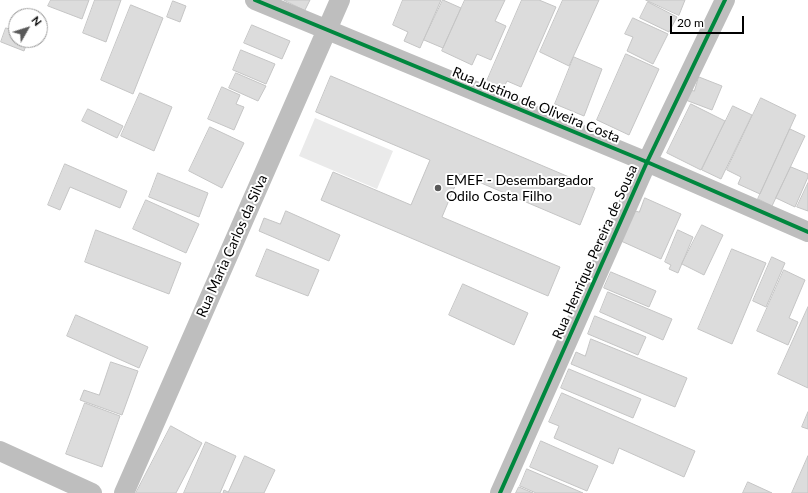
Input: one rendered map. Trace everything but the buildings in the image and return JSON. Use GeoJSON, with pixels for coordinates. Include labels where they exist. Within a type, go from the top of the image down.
{"type":"FeatureCollection","features":[{"type":"Feature","properties":{"kind":"street","name":"Rua Justino de Oliveira Costa"},"geometry":{"type":"LineString","coordinates":[[255,0],[647,162],[808,232]]}},
{"type":"Feature","properties":{"kind":"street","name":"Rua Maria Carlos da Silva"},"geometry":{"type":"LineString","coordinates":[[124,493],[340,0]]}},
{"type":"Feature","properties":{"kind":"street","name":"Rua Henrique Pereira de Sousa"},"geometry":{"type":"LineString","coordinates":[[500,493],[647,162],[725,0]]}},
{"type":"Feature","properties":{"kind":"street"},"geometry":{"type":"LineString","coordinates":[[0,451],[92,493]]}},
{"type":"Feature","properties":{"kind":"shaded area"},"geometry":{"type":"Polygon","coordinates":[[[315,118],[393,151],[377,189],[299,156],[315,118]]]}},
{"type":"Feature","properties":{"kind":"cycle path"},"geometry":{"type":"LineString","coordinates":[[255,0],[647,162],[808,232]]}},
{"type":"Feature","properties":{"kind":"cycle path"},"geometry":{"type":"LineString","coordinates":[[500,493],[647,162],[725,0]]}},
{"type":"Feature","properties":{"kind":"place","name":"EMEF - Desembargador Odilo Costa Filho"},"geometry":{"type":"Point","coordinates":[438,188]}}]}
